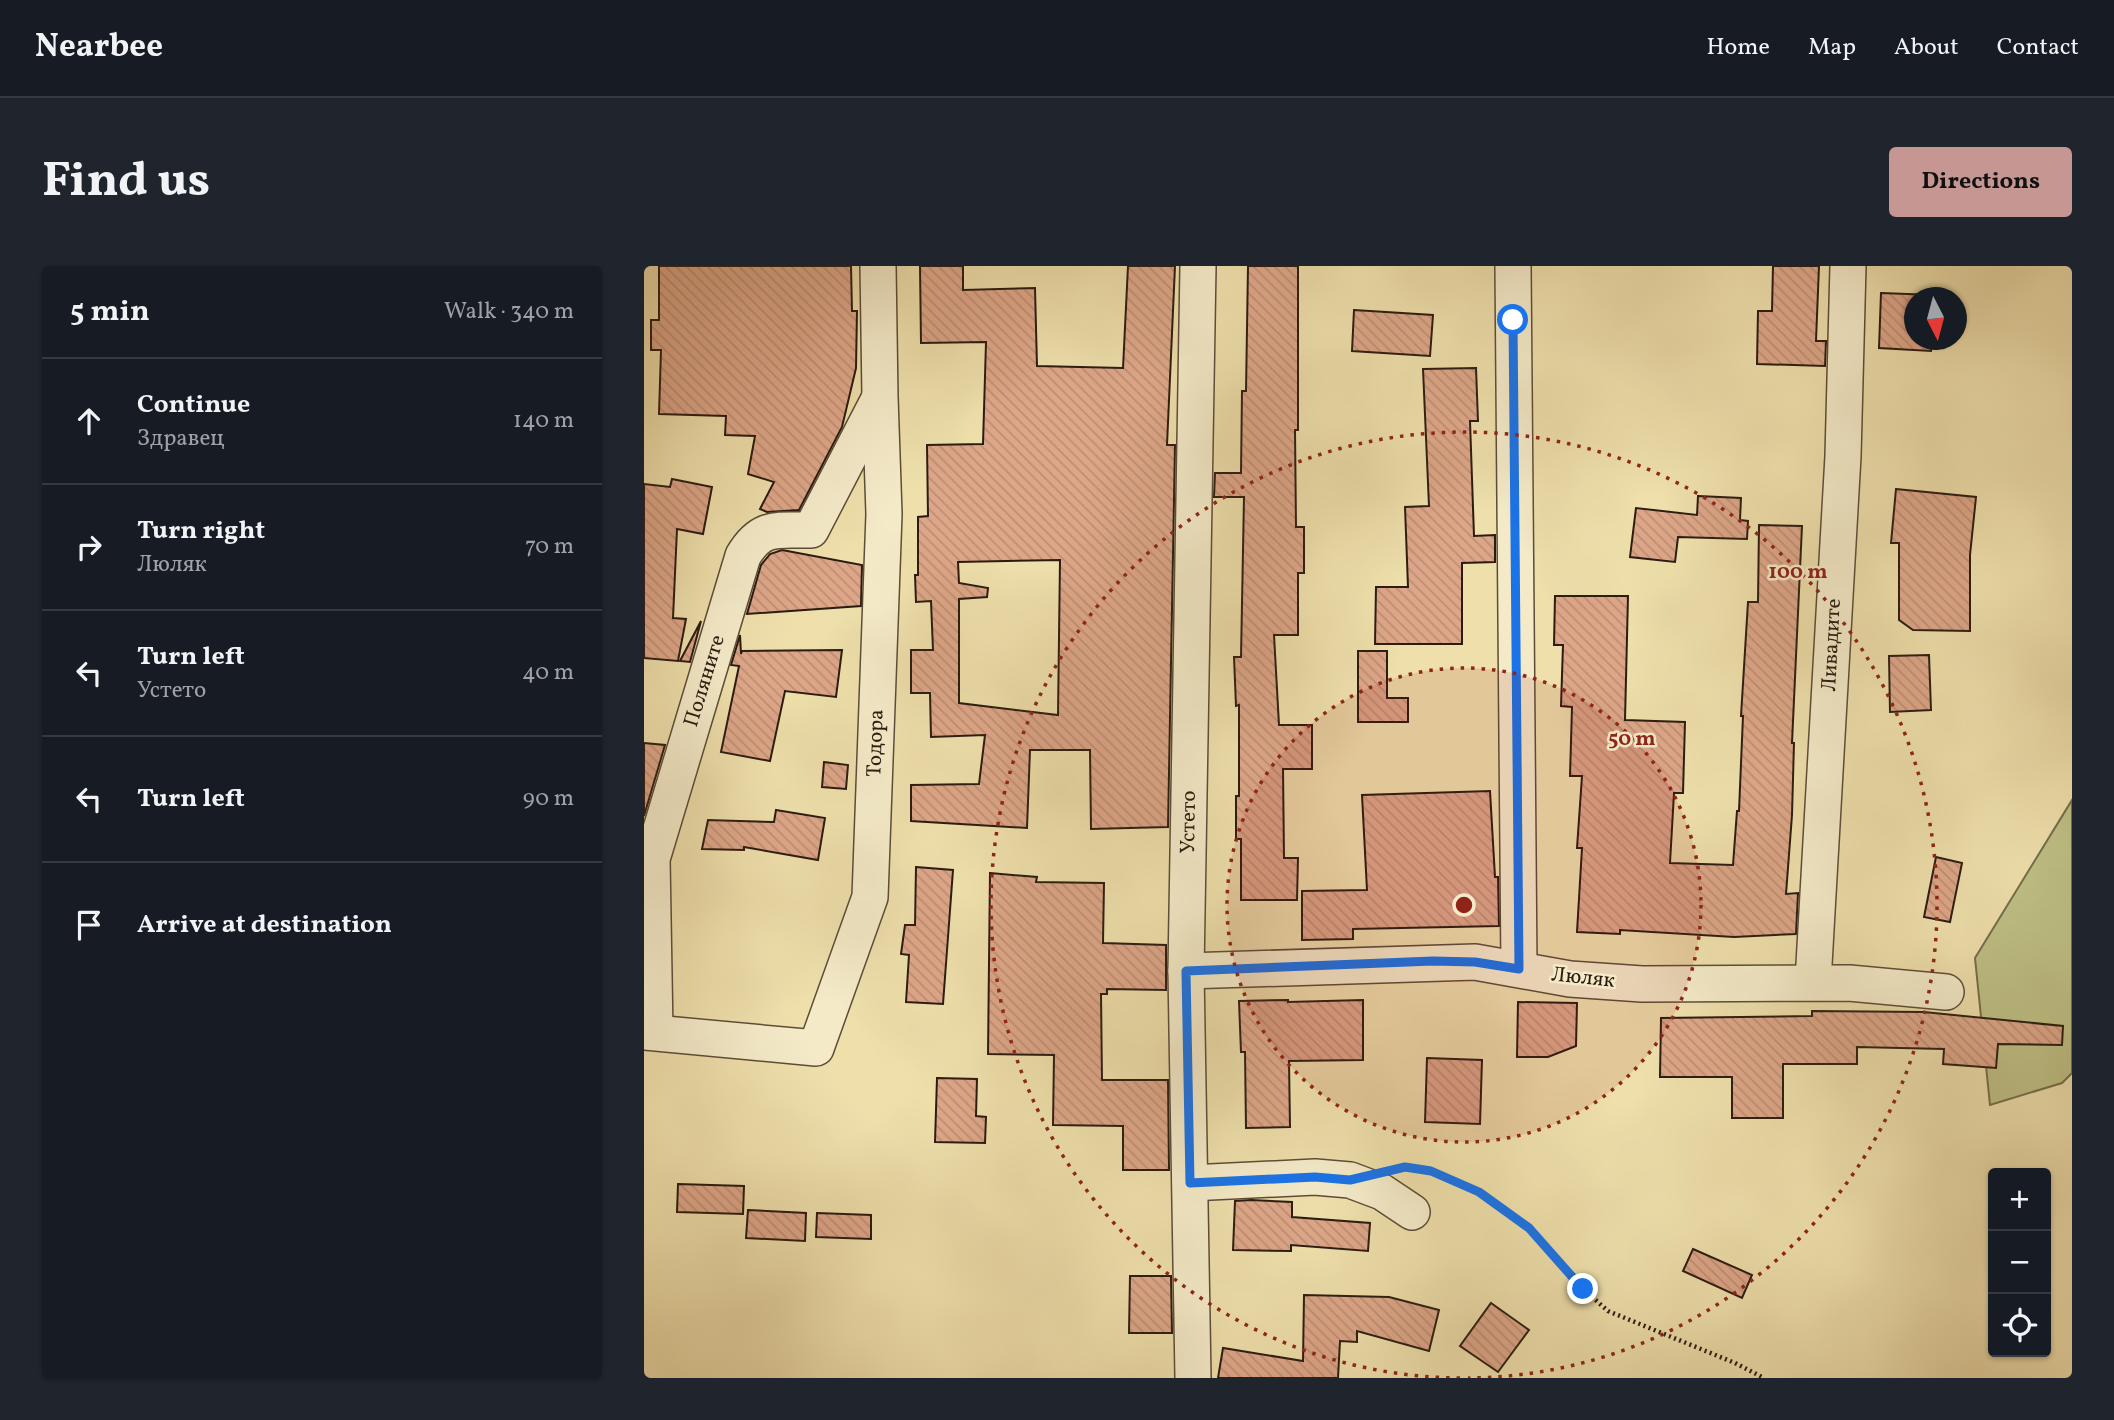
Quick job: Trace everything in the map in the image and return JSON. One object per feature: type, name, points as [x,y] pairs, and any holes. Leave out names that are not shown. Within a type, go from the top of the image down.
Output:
[{"type":"street","name":"Тодора","points":[[649,1032],[816,1048],[870,897],[884,514],[878,266]]},
{"type":"street","name":"Устето","points":[[1193,1378],[1186,971],[1198,266]]},
{"type":"street","points":[[1513,266],[1519,969]]},
{"type":"street","name":"Ливадите","points":[[1813,982],[1843,456],[1848,266]]},
{"type":"street","name":"Поляните","points":[[649,1032],[652,859],[743,556],[753,539],[769,532],[811,530],[880,397]]},
{"type":"street","name":"Люляк","points":[[1186,971],[1433,961],[1475,962],[1570,979],[1642,984],[1813,982],[1946,992]]},
{"type":"street","points":[[1190,1183],[1315,1177],[1350,1180],[1382,1192],[1412,1212]]},
{"type":"path","points":[[1405,1167],[1431,1171],[1479,1192],[1529,1228],[1583,1289],[1608,1311],[1735,1363],[1764,1378]]},
{"type":"green space","points":[[2072,800],[2072,1073],[2062,1083],[1990,1105],[1975,958]]},
{"type":"building","points":[[659,266],[851,266],[852,311],[857,311],[856,368],[842,427],[799,510],[767,512],[760,509],[774,482],[748,474],[755,436],[725,435],[726,416],[659,414],[661,350],[651,350],[651,320],[659,320]]},
{"type":"building","points":[[920,266],[963,266],[963,290],[1035,288],[1037,366],[1123,368],[1128,266],[1175,266],[1167,445],[1175,445],[1168,827],[1091,829],[1090,750],[1030,750],[1027,828],[911,821],[911,785],[979,784],[985,735],[931,737],[930,693],[911,693],[911,650],[933,650],[931,601],[916,602],[915,575],[918,575],[918,517],[928,516],[927,445],[983,444],[986,342],[921,343]],"holes":[[[1060,560],[1058,715],[959,703],[959,599],[987,597],[988,588],[959,583],[958,562]]]},
{"type":"building","points":[[1248,266],[1298,266],[1296,527],[1304,527],[1304,573],[1298,573],[1298,635],[1274,635],[1279,725],[1312,725],[1312,769],[1283,769],[1284,858],[1298,858],[1297,900],[1241,900],[1241,839],[1236,839],[1239,705],[1236,706],[1234,657],[1241,657],[1244,497],[1214,497],[1215,473],[1241,473],[1242,391],[1246,391]]},
{"type":"building","points":[[1773,266],[1819,266],[1816,341],[1826,341],[1825,366],[1757,364],[1758,311],[1772,311]]},
{"type":"building","points":[[1881,293],[1904,294],[1904,349],[1879,348]]},
{"type":"building","points":[[1354,310],[1433,315],[1430,356],[1352,351]]},
{"type":"building","points":[[1476,368],[1478,421],[1470,421],[1474,536],[1495,535],[1495,562],[1462,563],[1462,644],[1375,644],[1376,587],[1408,587],[1405,507],[1429,506],[1423,369]]},
{"type":"building","points":[[672,479],[712,487],[703,534],[677,529],[673,618],[686,619],[678,661],[644,658],[644,484],[670,487]]},
{"type":"building","points":[[1896,489],[1976,497],[1970,555],[1970,631],[1913,630],[1899,620],[1899,543],[1891,543]]},
{"type":"building","points":[[1698,496],[1741,498],[1740,520],[1748,521],[1747,539],[1678,537],[1675,562],[1630,557],[1636,508],[1697,515]]},
{"type":"building","points":[[1759,525],[1802,526],[1792,743],[1792,815],[1786,894],[1798,893],[1796,934],[1734,937],[1620,930],[1620,934],[1577,932],[1582,848],[1577,848],[1582,776],[1570,776],[1572,707],[1561,706],[1563,645],[1554,645],[1555,596],[1628,596],[1625,720],[1685,722],[1683,793],[1674,793],[1670,863],[1733,865],[1739,811],[1748,602],[1758,602]]},
{"type":"building","points":[[782,550],[862,565],[861,606],[747,614],[761,565],[770,554]]},
{"type":"building","points":[[701,621],[690,662],[680,661]]},
{"type":"building","points":[[740,635],[741,654],[742,651],[842,650],[836,697],[785,691],[770,761],[721,752],[739,666],[731,665]]},
{"type":"building","points":[[1358,651],[1387,651],[1387,698],[1408,698],[1408,722],[1358,722]]},
{"type":"building","points":[[1929,655],[1931,710],[1890,712],[1889,656]]},
{"type":"building","points":[[644,743],[665,745],[644,816]]},
{"type":"building","points":[[824,762],[848,765],[846,789],[822,787]]},
{"type":"building","points":[[1490,791],[1495,877],[1498,877],[1499,926],[1353,929],[1353,939],[1302,940],[1302,891],[1367,890],[1362,795]]},
{"type":"building","points":[[776,810],[825,818],[818,860],[744,847],[744,850],[702,849],[708,820],[774,822]]},
{"type":"building","points":[[1936,857],[1962,863],[1950,922],[1924,917]]},
{"type":"building","points":[[916,867],[953,870],[943,1004],[906,1002],[909,955],[901,954],[905,925],[915,925]]},
{"type":"building","points":[[990,873],[1037,877],[1036,882],[1104,883],[1103,943],[1166,945],[1166,990],[1107,989],[1107,994],[1101,994],[1102,1080],[1168,1080],[1169,1170],[1123,1170],[1123,1126],[1053,1125],[1054,1055],[988,1054]]},
{"type":"building","points":[[1363,1000],[1363,1060],[1289,1061],[1290,1127],[1246,1128],[1245,1052],[1241,1052],[1239,1001]]},
{"type":"building","points":[[1518,1002],[1577,1003],[1576,1046],[1548,1057],[1517,1057]]},
{"type":"building","points":[[1812,1011],[1924,1012],[2063,1026],[2062,1045],[1998,1044],[1996,1068],[1943,1064],[1944,1049],[1857,1047],[1857,1064],[1783,1064],[1783,1118],[1732,1118],[1732,1077],[1660,1077],[1661,1018],[1812,1016]]},
{"type":"building","points":[[1427,1058],[1482,1060],[1480,1124],[1425,1122]]},
{"type":"building","points":[[937,1078],[977,1079],[976,1116],[986,1117],[985,1143],[935,1142]]},
{"type":"building","points":[[678,1184],[744,1186],[743,1214],[677,1212]]},
{"type":"building","points":[[1235,1201],[1292,1202],[1292,1217],[1370,1223],[1368,1251],[1291,1245],[1291,1251],[1233,1250]]},
{"type":"building","points":[[748,1210],[806,1213],[805,1241],[746,1238]]},
{"type":"building","points":[[817,1213],[871,1215],[871,1239],[816,1237]]},
{"type":"building","points":[[1693,1249],[1752,1275],[1742,1298],[1683,1271]]},
{"type":"building","points":[[1130,1276],[1171,1276],[1172,1333],[1129,1333]]},
{"type":"building","points":[[1304,1295],[1389,1297],[1439,1310],[1429,1351],[1357,1331],[1357,1342],[1340,1341],[1338,1378],[1218,1378],[1223,1348],[1303,1361]]},
{"type":"building","points":[[1491,1303],[1529,1330],[1498,1372],[1460,1346]]},
{"type":"route","points":[[1513,320],[1519,969],[1475,962],[1433,961],[1186,971],[1190,1183],[1315,1177],[1350,1180],[1405,1167],[1431,1171],[1479,1192],[1529,1228],[1583,1289]]}]
